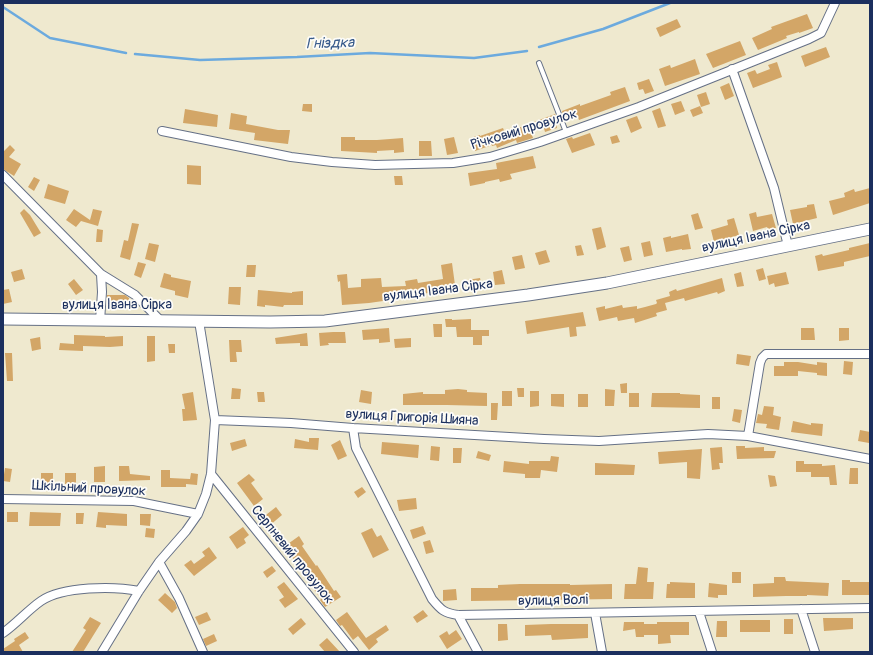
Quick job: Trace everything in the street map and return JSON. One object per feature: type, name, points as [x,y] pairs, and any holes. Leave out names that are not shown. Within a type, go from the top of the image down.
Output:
[{"type":"street","name":"Річковий провулок","points":[[162,131],[291,157],[332,162],[375,165],[453,163],[490,157],[540,142],[639,107],[732,69],[794,46],[821,33],[835,3]]},
{"type":"street","points":[[732,69],[774,188],[788,246]]},
{"type":"street","points":[[3,175],[101,274],[135,295],[161,321]]},
{"type":"street","name":"вулиця Івана Сірка","points":[[3,319],[100,321],[325,321],[459,304],[607,282],[870,230]]},
{"type":"street","points":[[100,321],[102,292],[101,274]]},
{"type":"street","points":[[102,652],[139,591],[159,562],[186,531],[198,514],[206,494],[211,474],[215,420],[199,321]]},
{"type":"street","points":[[748,436],[760,363],[766,354],[870,354]]},
{"type":"street","name":"вулиця Григорія Шияна","points":[[215,420],[291,423],[536,439],[599,441],[708,434],[748,436],[870,459]]},
{"type":"street","name":"вулиця Волі","points":[[353,428],[356,448],[432,599],[441,610],[448,614],[699,612],[870,608]]},
{"type":"street","name":"Серпневий провулок","points":[[211,474],[354,652]]},
{"type":"street","name":"Шкільний провулок","points":[[3,499],[134,501],[198,514]]},
{"type":"street","points":[[159,562],[179,598],[203,652]]},
{"type":"street","points":[[3,632],[42,601],[55,594],[70,590],[122,588],[139,591]]},
{"type":"street","points":[[801,609],[815,652]]},
{"type":"street","points":[[699,612],[712,652]]},
{"type":"street","points":[[596,613],[602,652]]},
{"type":"street","points":[[458,615],[478,652]]},
{"type":"lane","points":[[539,63],[566,133]]},
{"type":"building","points":[[807,14],[813,28],[786,36],[787,38],[758,50],[752,38],[772,29],[771,27]]},
{"type":"building","points":[[677,19],[681,27],[660,37],[656,28]]},
{"type":"building","points":[[740,41],[746,55],[713,68],[706,54]]},
{"type":"building","points":[[826,47],[830,57],[805,67],[801,56]]},
{"type":"building","points":[[695,59],[700,74],[665,86],[659,69],[670,65],[671,68]]},
{"type":"building","points":[[777,62],[782,77],[753,88],[747,73],[755,70],[757,74],[770,69],[768,65]]},
{"type":"building","points":[[649,79],[654,91],[645,94],[643,89],[639,90],[637,83]]},
{"type":"building","points":[[729,83],[734,96],[725,100],[720,87]]},
{"type":"building","points":[[625,87],[630,101],[579,120],[578,117],[565,121],[562,111],[611,95],[610,92]]},
{"type":"building","points":[[706,92],[710,104],[701,107],[697,95]]},
{"type":"building","points":[[681,101],[685,111],[675,115],[671,104]]},
{"type":"building","points":[[303,104],[312,104],[312,112],[302,111]]},
{"type":"building","points":[[700,106],[703,113],[693,117],[690,110]]},
{"type":"building","points":[[660,108],[666,126],[658,128],[652,111]]},
{"type":"building","points":[[185,109],[218,115],[217,127],[183,123]]},
{"type":"building","points":[[231,113],[247,116],[246,124],[278,130],[290,130],[288,144],[254,140],[255,133],[229,129]]},
{"type":"building","points":[[555,114],[559,123],[556,124],[557,128],[545,132],[543,125],[530,130],[533,138],[517,143],[516,140],[497,148],[496,145],[492,145],[475,151],[470,138],[503,128],[505,133]]},
{"type":"building","points":[[637,116],[642,128],[631,133],[626,120]]},
{"type":"building","points":[[590,133],[595,145],[572,153],[566,139],[572,137],[573,139]]},
{"type":"building","points":[[617,135],[620,142],[612,144],[610,137]]},
{"type":"building","points":[[341,137],[355,137],[355,140],[403,138],[404,152],[394,153],[394,150],[377,151],[377,153],[341,151]]},
{"type":"building","points":[[454,137],[458,153],[447,155],[444,139]]},
{"type":"building","points":[[419,141],[431,141],[432,156],[419,156]]},
{"type":"building","points":[[10,145],[15,150],[9,157],[21,164],[14,176],[3,169],[3,152]]},
{"type":"building","points":[[533,156],[536,168],[510,174],[512,179],[500,182],[499,179],[470,186],[468,173],[497,169],[496,163]]},
{"type":"building","points":[[187,165],[201,166],[201,185],[187,184]]},
{"type":"building","points":[[394,176],[402,176],[403,185],[395,185]]},
{"type":"building","points":[[34,177],[40,180],[34,191],[28,187]]},
{"type":"building","points":[[48,184],[69,191],[65,204],[44,198]]},
{"type":"building","points":[[870,188],[870,203],[833,215],[829,201],[845,197],[844,193],[854,189],[855,192]]},
{"type":"building","points":[[814,204],[817,218],[793,224],[790,210],[807,207],[807,205]]},
{"type":"building","points":[[24,209],[30,215],[41,233],[34,237],[20,213]]},
{"type":"building","points":[[74,209],[90,220],[93,209],[102,211],[98,226],[81,221],[76,227],[66,220]]},
{"type":"building","points":[[756,212],[757,217],[772,214],[776,228],[768,229],[767,227],[753,231],[749,214]]},
{"type":"building","points":[[698,213],[703,228],[695,230],[691,215]]},
{"type":"building","points":[[734,218],[739,235],[714,242],[711,230],[728,225],[727,220]]},
{"type":"building","points":[[132,223],[139,224],[130,260],[120,257],[124,240],[128,241]]},
{"type":"building","points":[[601,227],[606,247],[597,250],[592,229]]},
{"type":"building","points":[[97,229],[103,230],[102,242],[96,242]]},
{"type":"building","points":[[688,234],[691,249],[666,252],[663,238],[671,236],[671,238]]},
{"type":"building","points":[[650,241],[653,255],[644,257],[641,243]]},
{"type":"building","points":[[149,243],[159,245],[155,262],[145,259]]},
{"type":"building","points":[[870,243],[870,256],[844,262],[844,266],[818,271],[815,256],[822,254],[823,256],[849,250],[849,248]]},
{"type":"building","points":[[581,245],[584,255],[577,256],[575,246]]},
{"type":"building","points":[[629,246],[632,260],[624,262],[620,248]]},
{"type":"building","points":[[546,250],[550,262],[539,265],[535,253]]},
{"type":"building","points":[[522,255],[525,268],[515,270],[512,257]]},
{"type":"building","points":[[138,262],[146,264],[141,278],[134,275]]},
{"type":"building","points":[[452,263],[455,285],[437,288],[438,293],[430,295],[429,293],[400,296],[400,299],[342,305],[340,281],[338,282],[337,275],[347,274],[348,288],[361,287],[361,279],[381,278],[382,287],[406,286],[405,281],[417,279],[418,283],[443,279],[441,265]]},
{"type":"building","points":[[247,265],[256,265],[255,277],[246,277]]},
{"type":"building","points":[[763,268],[766,279],[759,281],[756,270]]},
{"type":"building","points":[[22,269],[25,279],[14,282],[11,272]]},
{"type":"building","points":[[502,270],[505,284],[495,285],[493,272]]},
{"type":"building","points":[[741,272],[744,286],[737,287],[734,274]]},
{"type":"building","points":[[786,272],[789,284],[775,287],[774,283],[769,285],[767,276]]},
{"type":"building","points":[[164,273],[171,275],[171,277],[191,281],[188,298],[175,295],[175,291],[160,287]]},
{"type":"building","points":[[480,278],[482,287],[469,289],[467,280]]},
{"type":"building","points":[[722,278],[725,291],[718,294],[717,292],[685,301],[684,298],[665,303],[667,310],[656,313],[657,316],[635,323],[634,318],[618,321],[617,317],[599,321],[596,308],[605,306],[605,309],[622,305],[623,308],[637,306],[637,309],[656,304],[656,300],[670,296],[669,292],[676,289],[677,291]]},
{"type":"building","points":[[74,279],[83,290],[76,295],[68,284]]},
{"type":"building","points":[[229,287],[241,287],[240,305],[228,304]]},
{"type":"building","points":[[9,289],[12,302],[3,304],[3,290]]},
{"type":"building","points":[[258,290],[292,293],[303,291],[303,305],[284,305],[283,307],[265,305],[265,307],[257,306]]},
{"type":"building","points":[[107,295],[125,295],[129,298],[129,306],[107,305]]},
{"type":"building","points":[[583,312],[586,326],[576,327],[577,336],[570,337],[569,327],[527,334],[525,321]]},
{"type":"building","points":[[445,319],[471,319],[471,330],[489,330],[489,336],[482,336],[482,345],[473,345],[473,337],[457,337],[456,327],[446,327]]},
{"type":"building","points":[[433,324],[442,324],[442,337],[434,337]]},
{"type":"building","points":[[389,328],[390,342],[379,343],[379,339],[363,340],[362,330]]},
{"type":"building","points":[[801,328],[814,328],[815,340],[801,340]]},
{"type":"building","points":[[839,328],[849,328],[849,340],[839,341]]},
{"type":"building","points":[[345,332],[346,343],[328,343],[329,345],[320,346],[319,333]]},
{"type":"building","points":[[307,333],[308,346],[300,346],[300,343],[276,344],[275,338]]},
{"type":"building","points":[[74,335],[105,337],[123,336],[123,346],[83,346],[83,351],[59,350],[60,343],[74,344]]},
{"type":"building","points":[[147,336],[155,336],[155,361],[147,362]]},
{"type":"building","points":[[40,337],[41,349],[32,351],[30,339]]},
{"type":"building","points":[[411,338],[411,347],[395,348],[394,339]]},
{"type":"building","points":[[229,340],[241,340],[242,352],[236,352],[237,362],[230,362]]},
{"type":"building","points":[[168,344],[175,344],[175,353],[169,353]]},
{"type":"building","points":[[5,353],[12,353],[13,381],[7,381]]},
{"type":"building","points":[[737,354],[751,356],[749,366],[736,364]]},
{"type":"building","points":[[844,361],[853,362],[852,375],[843,374]]},
{"type":"building","points":[[784,362],[798,362],[817,365],[817,362],[827,363],[827,376],[817,375],[817,373],[798,371],[798,376],[774,376],[774,366],[784,366]]},
{"type":"building","points":[[627,383],[627,393],[621,393],[620,384]]},
{"type":"building","points":[[232,388],[241,389],[240,399],[231,399]]},
{"type":"building","points":[[517,388],[524,388],[524,397],[518,397]]},
{"type":"building","points":[[605,389],[615,390],[614,406],[605,406]]},
{"type":"building","points":[[361,390],[372,392],[371,404],[359,402]]},
{"type":"building","points":[[445,390],[467,390],[467,392],[487,393],[487,406],[403,405],[403,394],[423,392],[423,394],[445,394]]},
{"type":"building","points":[[502,391],[512,391],[512,406],[502,406]]},
{"type":"building","points":[[530,391],[539,391],[539,406],[530,407]]},
{"type":"building","points":[[193,392],[197,420],[183,421],[182,409],[185,409],[182,394]]},
{"type":"building","points":[[257,392],[264,392],[265,402],[258,402]]},
{"type":"building","points":[[629,393],[639,393],[639,407],[629,407]]},
{"type":"building","points":[[652,393],[700,395],[700,408],[651,407]]},
{"type":"building","points":[[551,394],[564,394],[564,407],[551,406]]},
{"type":"building","points":[[578,394],[588,394],[588,407],[578,407]]},
{"type":"building","points":[[712,397],[720,397],[720,409],[712,409]]},
{"type":"building","points":[[491,403],[498,403],[497,420],[491,420]]},
{"type":"building","points":[[764,406],[774,407],[773,415],[781,417],[779,430],[766,428],[767,424],[756,423],[758,414],[762,415]]},
{"type":"building","points":[[734,409],[742,410],[740,423],[732,421]]},
{"type":"building","points":[[793,421],[811,425],[811,423],[823,424],[822,436],[791,432]]},
{"type":"building","points":[[860,430],[870,432],[869,443],[858,441]]},
{"type":"building","points":[[309,438],[319,438],[318,450],[294,448],[295,439],[309,442]]},
{"type":"building","points":[[245,439],[247,446],[232,451],[230,443]]},
{"type":"building","points":[[340,440],[347,456],[338,460],[331,445]]},
{"type":"building","points":[[382,442],[419,445],[418,458],[381,454]]},
{"type":"building","points":[[431,446],[440,447],[439,461],[430,460]]},
{"type":"building","points":[[736,446],[745,446],[745,448],[764,447],[764,451],[776,451],[774,458],[737,459]]},
{"type":"building","points":[[722,447],[723,463],[719,463],[720,469],[712,470],[710,448]]},
{"type":"building","points":[[453,448],[462,448],[461,463],[453,463]]},
{"type":"building","points":[[702,449],[700,479],[687,478],[687,462],[659,464],[658,452]]},
{"type":"building","points":[[478,451],[491,455],[489,461],[476,458]]},
{"type":"building","points":[[551,456],[559,457],[557,472],[541,470],[540,478],[525,478],[525,474],[503,472],[504,461],[529,464],[529,461],[550,461]]},
{"type":"building","points":[[796,461],[804,461],[804,464],[822,464],[822,466],[835,465],[837,485],[830,485],[829,477],[811,477],[811,472],[796,472]]},
{"type":"building","points":[[595,463],[635,465],[634,475],[595,475]]},
{"type":"building","points":[[105,466],[105,482],[94,482],[94,467]]},
{"type":"building","points":[[119,466],[129,466],[130,474],[150,476],[150,480],[119,481]]},
{"type":"building","points":[[5,468],[12,469],[10,482],[3,481]]},
{"type":"building","points":[[850,468],[858,468],[858,484],[849,484]]},
{"type":"building","points":[[161,470],[170,470],[170,478],[190,479],[191,473],[198,474],[197,485],[186,484],[186,487],[161,487]]},
{"type":"building","points":[[41,473],[53,473],[53,484],[41,484]]},
{"type":"building","points":[[65,473],[76,473],[76,483],[65,484]]},
{"type":"building","points":[[249,474],[255,480],[251,483],[263,499],[254,506],[237,483]]},
{"type":"building","points":[[768,475],[775,476],[777,486],[770,487]]},
{"type":"building","points":[[362,487],[366,492],[358,498],[354,492]]},
{"type":"building","points":[[416,498],[417,509],[399,511],[397,500]]},
{"type":"building","points":[[276,507],[282,515],[269,526],[262,518]]},
{"type":"building","points":[[7,512],[18,512],[18,522],[7,522]]},
{"type":"building","points":[[30,512],[61,513],[60,526],[29,526]]},
{"type":"building","points":[[98,512],[127,514],[127,526],[106,525],[106,528],[96,527]]},
{"type":"building","points":[[76,513],[84,513],[83,524],[76,524]]},
{"type":"building","points":[[140,514],[151,514],[150,526],[140,525]]},
{"type":"building","points":[[423,526],[426,534],[413,539],[410,530]]},
{"type":"building","points":[[243,527],[249,535],[244,539],[246,543],[237,549],[229,537]]},
{"type":"building","points":[[146,528],[155,529],[154,538],[145,537]]},
{"type":"building","points":[[372,528],[377,537],[381,535],[389,550],[373,558],[361,533]]},
{"type":"building","points":[[299,536],[304,544],[302,546],[316,566],[317,565],[334,591],[336,590],[341,597],[325,607],[320,600],[321,599],[293,561],[294,560],[285,546]]},
{"type":"building","points":[[430,540],[434,552],[426,554],[423,542]]},
{"type":"building","points":[[209,547],[217,558],[194,576],[184,565],[191,560],[194,564],[205,556],[202,552]]},
{"type":"building","points":[[272,566],[276,571],[267,578],[263,572]]},
{"type":"building","points":[[638,567],[648,568],[647,582],[654,582],[653,599],[624,599],[625,584],[636,584]]},
{"type":"building","points":[[732,572],[741,572],[741,583],[732,583]]},
{"type":"building","points":[[774,577],[785,577],[786,581],[829,583],[828,596],[807,595],[753,597],[753,584],[774,583]]},
{"type":"building","points":[[842,580],[850,580],[850,582],[870,582],[870,595],[842,595]]},
{"type":"building","points":[[284,582],[298,599],[285,608],[279,600],[284,597],[277,587]]},
{"type":"building","points":[[670,582],[695,583],[695,598],[666,598],[667,584],[670,584]]},
{"type":"building","points":[[709,583],[727,585],[727,595],[718,595],[718,598],[708,597]]},
{"type":"building","points":[[612,584],[612,599],[471,601],[471,588],[498,588],[498,585]]},
{"type":"building","points":[[456,589],[457,600],[443,601],[443,590]]},
{"type":"building","points":[[165,593],[175,602],[177,608],[172,613],[158,600]]},
{"type":"building","points":[[423,610],[428,616],[417,623],[413,617]]},
{"type":"building","points":[[207,612],[211,620],[199,625],[195,617]]},
{"type":"building","points":[[347,612],[366,638],[386,625],[389,630],[376,639],[378,642],[369,650],[358,636],[353,640],[342,625],[340,626],[336,620]]},
{"type":"building","points":[[90,617],[101,623],[83,652],[72,652],[86,630],[83,628]]},
{"type":"building","points":[[301,618],[306,624],[293,635],[288,629]]},
{"type":"building","points":[[823,618],[853,618],[853,629],[824,631]]},
{"type":"building","points":[[784,619],[793,619],[793,634],[784,634]]},
{"type":"building","points":[[740,620],[770,620],[770,632],[740,632]]},
{"type":"building","points":[[717,621],[727,621],[727,637],[716,637]]},
{"type":"building","points":[[624,622],[644,622],[644,624],[657,624],[657,622],[689,622],[689,635],[670,635],[671,643],[658,644],[658,635],[644,635],[644,637],[636,637],[635,629],[623,631]]},
{"type":"building","points":[[498,624],[507,624],[508,640],[498,641]]},
{"type":"building","points":[[588,624],[588,638],[552,640],[551,635],[525,636],[525,625]]},
{"type":"building","points":[[456,630],[462,639],[447,649],[439,636],[447,631],[449,635]]},
{"type":"building","points":[[25,632],[29,638],[19,645],[23,652],[3,652],[3,649],[15,641],[14,639]]},
{"type":"building","points":[[214,634],[217,641],[206,646],[203,639]]},
{"type":"building","points":[[327,638],[340,652],[325,652],[319,645]]},
{"type":"waterway","name":"Гніздка","points":[[539,47],[603,29],[670,3]]},
{"type":"waterway","name":"Гніздка","points":[[3,7],[50,38],[126,53]]},
{"type":"waterway","name":"Гніздка","points":[[135,54],[200,60],[370,53],[474,58],[527,51]]}]
